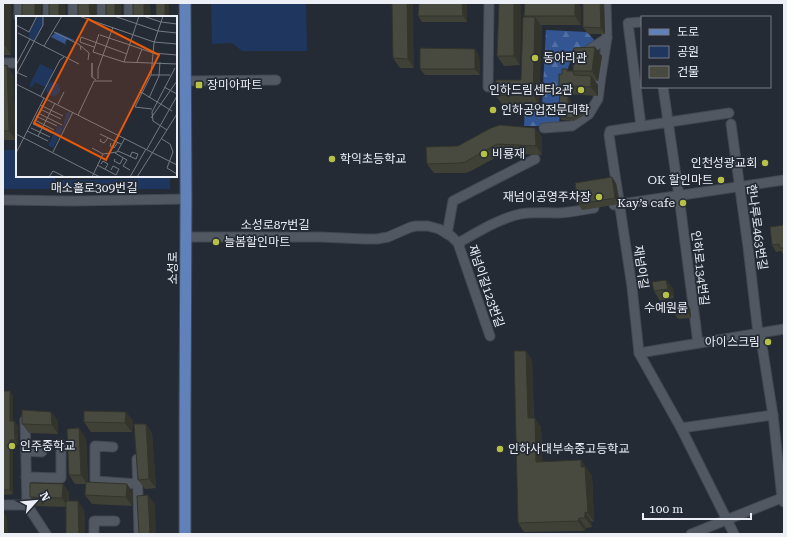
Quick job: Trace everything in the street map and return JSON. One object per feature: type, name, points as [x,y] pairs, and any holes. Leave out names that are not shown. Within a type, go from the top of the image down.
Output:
[{"type":"main road","name":"소성로","points":[[185,3],[181,61],[186,81],[185,534]]},
{"type":"street","points":[[19,3],[19,16]]},
{"type":"street","points":[[48,3],[48,16]]},
{"type":"street","points":[[73,3],[73,16]]},
{"type":"street","points":[[102,3],[102,16]]},
{"type":"street","points":[[129,3],[129,16]]},
{"type":"street","points":[[488,87],[489,3]]},
{"type":"street","points":[[544,128],[572,126],[589,114],[598,99],[607,38],[606,3]]},
{"type":"street","points":[[641,22],[628,24],[641,126]]},
{"type":"street","points":[[580,56],[607,38]]},
{"type":"street","points":[[3,63],[16,63]]},
{"type":"street","points":[[186,81],[276,80]]},
{"type":"street","points":[[663,88],[668,122]]},
{"type":"street","name":"재넘이길","points":[[729,113],[610,131],[609,135],[632,287],[639,353],[681,428],[734,534]]},
{"type":"street","name":"인하로134번길","points":[[668,122],[698,343]]},
{"type":"street","name":"한나루로463번길","points":[[731,124],[759,333],[773,415],[783,499]]},
{"type":"street","points":[[447,234],[453,201],[479,187],[535,159],[453,201]]},
{"type":"street","name":"재넘이길123번길","points":[[458,243],[495,223],[520,214],[569,212],[784,180]]},
{"type":"street","name":"매소홀로309번길","points":[[3,200],[186,199]]},
{"type":"street","name":"재넘이길123번길","points":[[365,239],[388,237],[410,227],[416,226],[428,226],[439,229],[447,234],[458,243],[490,336]]},
{"type":"street","name":"소성로87번길","points":[[186,237],[320,237],[365,239]]},
{"type":"street","points":[[639,353],[784,329]]},
{"type":"street","points":[[681,428],[773,415]]},
{"type":"street","points":[[26,420],[27,505],[46,534]]},
{"type":"street","points":[[26,477],[61,478],[61,444]]},
{"type":"street","points":[[113,447],[95,446],[95,481],[138,484]]},
{"type":"street","points":[[137,449],[139,534]]},
{"type":"street","points":[[26,451],[42,452]]},
{"type":"street","points":[[691,534],[783,499]]},
{"type":"street","points":[[3,505],[27,505]]},
{"type":"street","points":[[94,534],[94,520],[115,521]]},
{"type":"green space","points":[[211,3],[306,3],[307,51],[242,51],[232,43],[212,44]]},
{"type":"green space","points":[[546,30],[587,32],[596,42],[581,52],[573,54],[564,79],[564,93],[561,97],[559,126],[524,126],[525,108],[542,106]]},
{"type":"green space","points":[[3,150],[16,150],[16,177],[55,177],[55,180],[170,177],[170,189],[3,189]]},
{"type":"building","points":[[4,3],[5,45],[3,45]]},
{"type":"building","points":[[22,3],[35,3],[35,16],[22,16]]},
{"type":"building","points":[[49,3],[59,3],[59,16],[49,16]]},
{"type":"building","points":[[78,3],[89,3],[90,16],[78,16]]},
{"type":"building","points":[[106,3],[115,3],[115,16],[106,16]]},
{"type":"building","points":[[133,3],[144,3],[144,16],[133,16]]},
{"type":"building","points":[[156,3],[165,3],[165,16],[156,16]]},
{"type":"building","points":[[392,3],[407,3],[408,59],[393,58]]},
{"type":"building","points":[[419,3],[462,3],[463,16],[418,16]]},
{"type":"building","points":[[499,3],[514,3],[514,56],[497,56]]},
{"type":"building","points":[[525,3],[575,3],[575,16],[524,16]]},
{"type":"building","points":[[583,3],[600,3],[601,28],[583,27]]},
{"type":"building","points":[[523,17],[535,17],[533,95],[495,95],[496,80],[521,80]]},
{"type":"building","points":[[595,47],[592,71],[573,71],[574,48]]},
{"type":"building","points":[[420,48],[475,49],[475,69],[420,69]]},
{"type":"building","points":[[7,65],[9,131],[3,131],[3,66]]},
{"type":"building","points":[[562,69],[573,71],[574,75],[591,76],[591,87],[559,85],[559,74],[562,74]]},
{"type":"building","points":[[560,94],[568,95],[568,105],[559,105]]},
{"type":"building","points":[[582,103],[586,109],[572,118],[559,117],[560,109],[570,110]]},
{"type":"building","points":[[500,125],[535,128],[536,146],[497,144],[465,162],[427,164],[426,147],[458,146],[491,128]]},
{"type":"building","name":"재넘이공영주차장","points":[[612,177],[615,198],[578,204],[575,183]]},
{"type":"building","points":[[784,225],[784,248],[780,248],[779,244],[772,245],[770,227]]},
{"type":"building","points":[[666,280],[668,289],[654,291],[652,282]]},
{"type":"building","points":[[686,302],[687,311],[673,312],[673,303]]},
{"type":"building","points":[[514,351],[526,351],[528,418],[535,418],[536,462],[581,460],[581,467],[585,467],[588,513],[585,512],[585,518],[579,518],[578,521],[518,523]]},
{"type":"building","points":[[3,391],[10,391],[10,421],[14,421],[15,440],[10,440],[10,490],[3,490]]},
{"type":"building","points":[[22,410],[51,412],[52,425],[22,424]]},
{"type":"building","points":[[84,411],[126,412],[125,423],[84,422]]},
{"type":"building","points":[[134,424],[146,424],[149,479],[138,480]]},
{"type":"building","points":[[79,428],[81,475],[69,475],[67,429]]},
{"type":"building","points":[[86,482],[127,484],[126,497],[85,495]]},
{"type":"building","points":[[30,483],[63,484],[62,498],[30,497]]},
{"type":"building","points":[[148,495],[150,534],[139,534],[137,496]]},
{"type":"building","points":[[66,501],[78,501],[79,534],[66,534]]},
{"type":"place","name":"동아리관","points":[[535,58]]},
{"type":"place","name":"장미아파트","points":[[199,85]]},
{"type":"place","name":"인하드림센터2관","points":[[581,90]]},
{"type":"place","name":"인하공업전문대학","points":[[493,110]]},
{"type":"place","name":"비룡재","points":[[484,154]]},
{"type":"place","name":"학익초등학교","points":[[332,159]]},
{"type":"place","name":"인천성광교회","points":[[765,163]]},
{"type":"place","name":"OK 할인마트","points":[[721,180]]},
{"type":"place","name":"재넘이공영주차장","points":[[599,197]]},
{"type":"place","name":"Kay’s cafe","points":[[683,203]]},
{"type":"place","name":"늘봄할인마트","points":[[216,242]]},
{"type":"place","name":"수예원룸","points":[[666,295]]},
{"type":"place","name":"아이스크림","points":[[768,342]]},
{"type":"place","name":"인주중학교","points":[[12,446]]},
{"type":"place","name":"인하사대부속중고등학교","points":[[500,449]]}]
